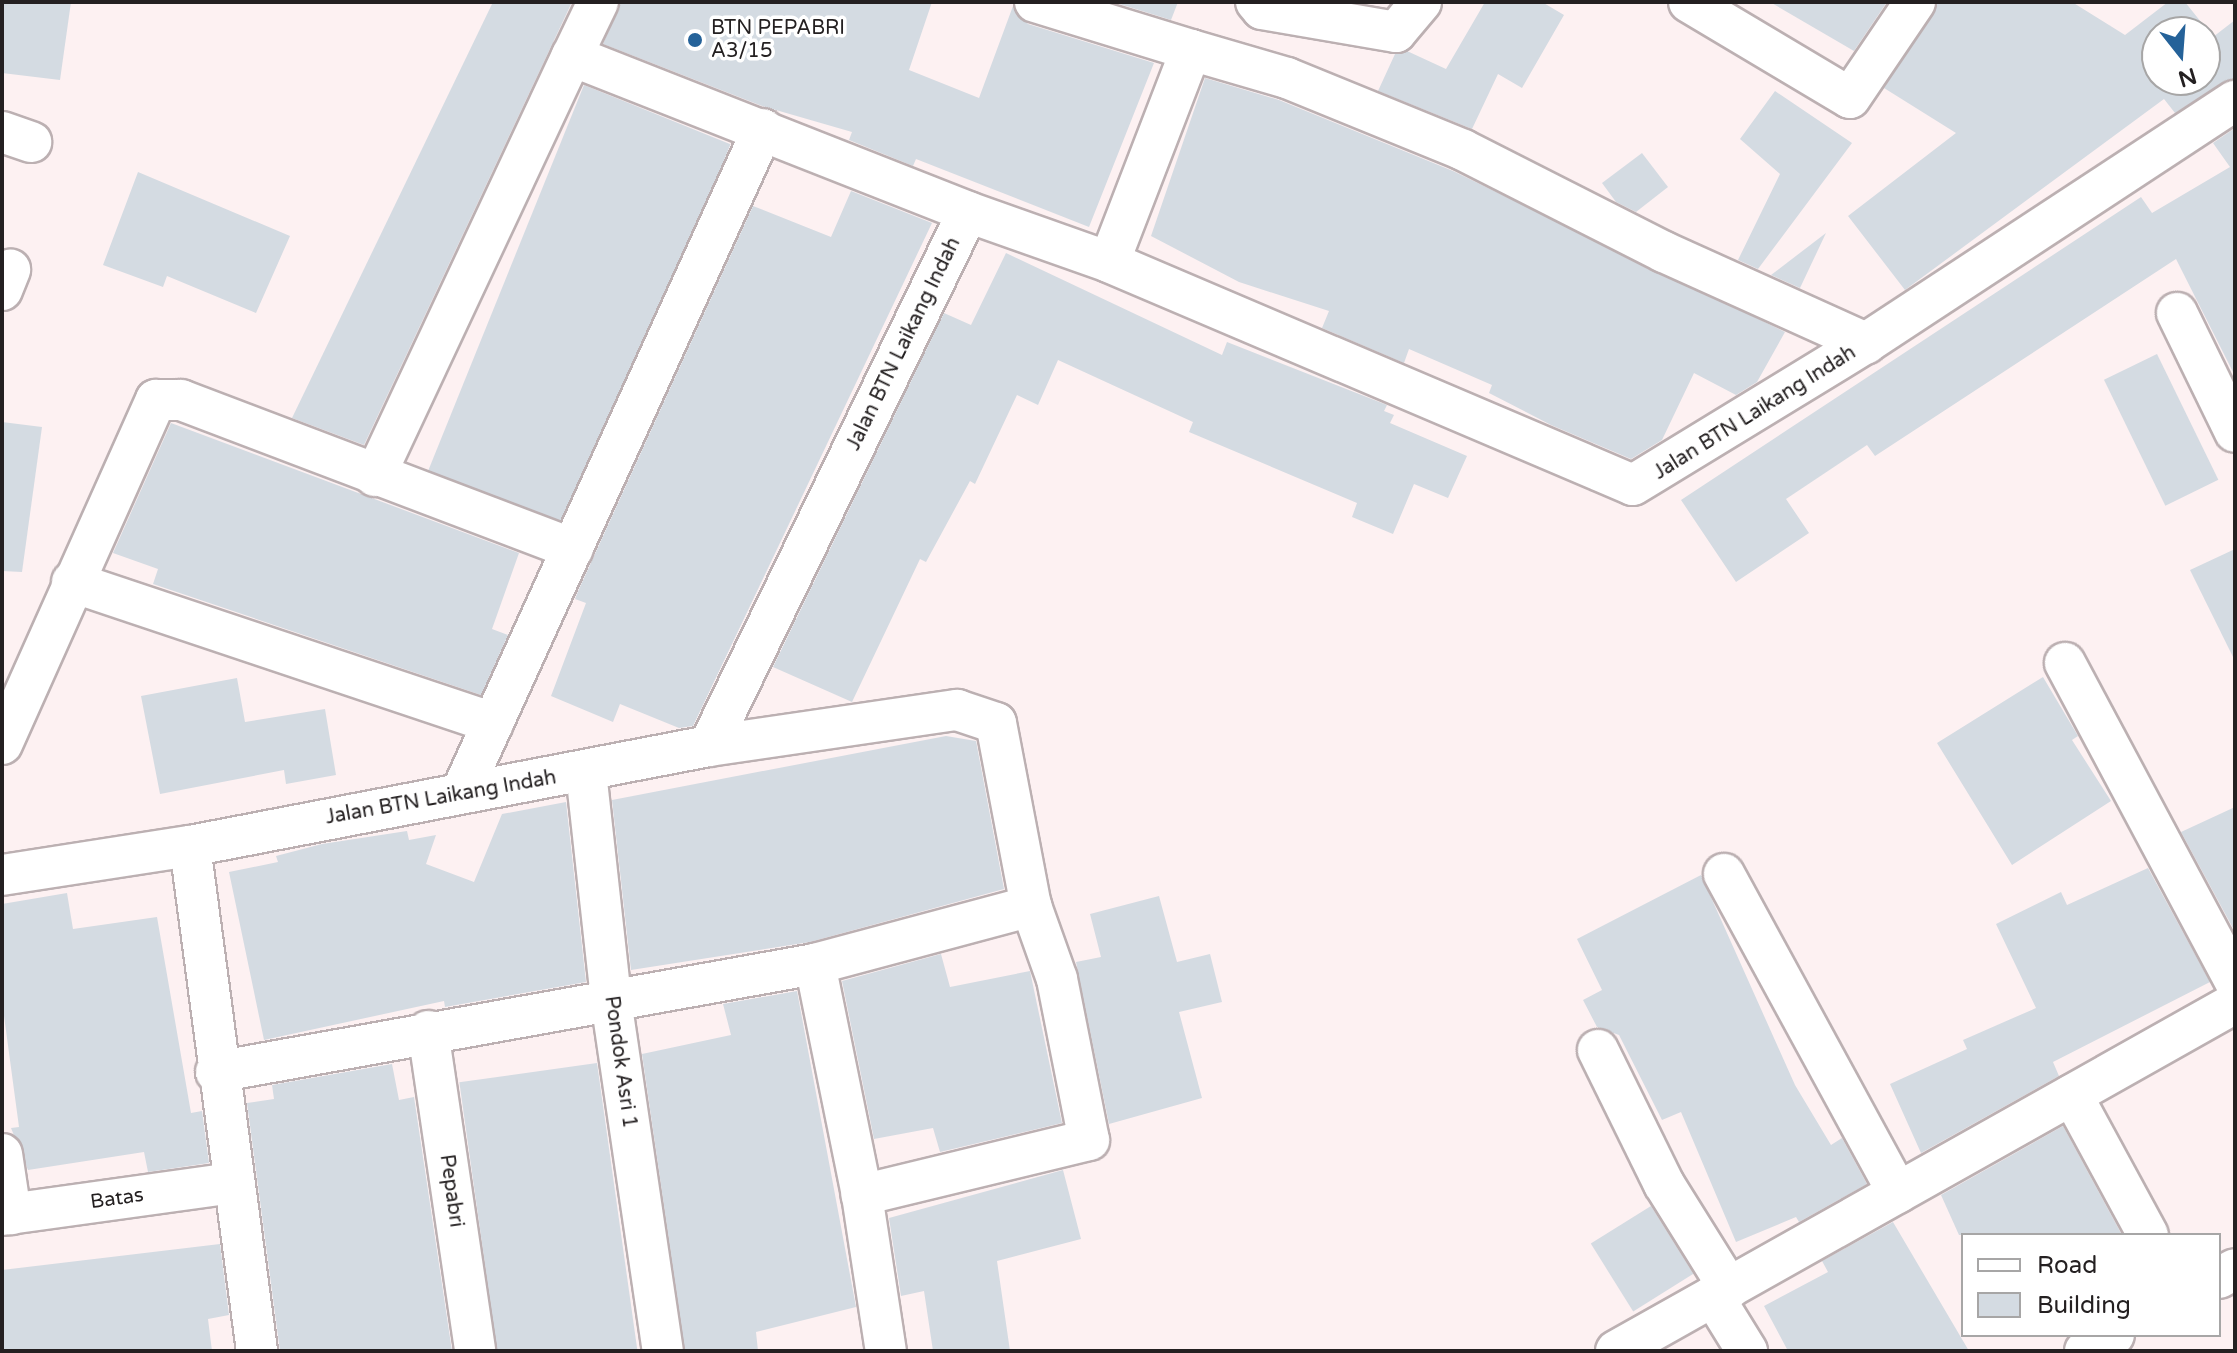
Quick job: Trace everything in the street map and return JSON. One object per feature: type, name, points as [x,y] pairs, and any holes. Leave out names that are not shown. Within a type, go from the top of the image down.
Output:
[{"type":"street","points":[[375,476],[598,2]]},
{"type":"street","points":[[1035,2],[1287,78],[1463,150],[1664,252],[1866,343]]},
{"type":"street","points":[[1256,2],[1262,9],[1409,17]]},
{"type":"street","points":[[1689,2],[1850,98],[1915,2]]},
{"type":"street","points":[[1109,262],[1191,50]]},
{"type":"street","points":[[572,56],[968,212]]},
{"type":"street","name":"Jalan BTN Laikang Indah","points":[[2,875],[190,846],[462,791],[586,772],[709,746],[968,212],[1109,262],[1633,485],[1866,343],[2235,101]]},
{"type":"street","points":[[462,791],[763,129]]},
{"type":"street","points":[[2177,313],[2235,432]]},
{"type":"street","points":[[2,744],[156,400],[181,400],[573,549]]},
{"type":"street","points":[[72,582],[493,723]]},
{"type":"street","points":[[2065,663],[2235,981]]},
{"type":"street","points":[[709,746],[957,710],[984,715],[996,723],[1031,906],[1057,979],[1089,1140],[862,1195]]},
{"type":"street","name":"Pondok Asri 1","points":[[586,772],[611,1000],[663,1351]]},
{"type":"street","points":[[190,846],[216,1072],[257,1351]]},
{"type":"street","points":[[1724,874],[1898,1193]]},
{"type":"street","points":[[216,1072],[428,1031],[815,964],[1031,906]]},
{"type":"street","points":[[815,964],[862,1195],[886,1351]]},
{"type":"street","points":[[1616,1351],[2235,1003]]},
{"type":"street","name":"Pepabri","points":[[428,1031],[475,1351]]},
{"type":"street","points":[[1598,1050],[1721,1292],[1747,1351]]},
{"type":"street","points":[[2072,1095],[2147,1233]]},
{"type":"street","points":[[2,1154],[6,1215]]},
{"type":"street","name":"Batas","points":[[6,1215],[232,1183]]},
{"type":"street","points":[[2085,1351],[2110,1337]]},
{"type":"building","points":[[2,2],[71,2],[60,80],[2,73]]},
{"type":"building","points":[[493,2],[572,2],[364,445],[292,418]]},
{"type":"building","points":[[621,2],[932,2],[909,70],[979,98],[1013,6],[1028,24],[1154,63],[1089,227],[916,159],[913,166],[849,140],[852,132],[762,106],[603,44]]},
{"type":"building","points":[[1113,2],[1178,2],[1171,20]]},
{"type":"building","points":[[1485,2],[1542,2],[1564,15],[1522,88],[1498,74],[1472,129],[1378,91],[1395,54],[1407,51],[1446,69]]},
{"type":"building","points":[[1770,2],[1887,2],[1854,51]]},
{"type":"building","points":[[1938,2],[2072,2],[2125,35],[2141,23],[2141,96],[2204,96],[2175,113],[2164,99],[1905,290],[1848,216],[1956,133],[1884,88]]},
{"type":"building","points":[[2168,2],[2185,2],[2196,16],[2150,16]]},
{"type":"building","points":[[2235,20],[2235,78],[2221,86],[2221,31]]},
{"type":"building","points":[[1205,78],[1279,100],[1453,171],[1785,332],[1757,382],[1736,395],[1694,373],[1662,440],[1631,459],[1551,425],[1489,393],[1492,385],[1409,349],[1404,363],[1322,328],[1329,311],[1239,282],[1151,236]]},
{"type":"building","points":[[584,85],[730,144],[575,530],[428,471]]},
{"type":"building","points":[[1775,91],[1852,143],[1758,269],[1738,260],[1780,174],[1740,139]]},
{"type":"building","points":[[2235,128],[2235,376],[2176,259],[1875,456],[1867,445],[1786,499],[1809,533],[1736,582],[1681,500],[2141,197],[2152,213],[2230,167],[2213,143]]},
{"type":"building","points":[[1642,153],[1668,187],[1636,212],[1616,202],[1602,183]]},
{"type":"building","points":[[138,172],[290,236],[256,313],[167,276],[163,287],[103,265]]},
{"type":"building","points":[[851,191],[932,223],[693,726],[679,728],[620,704],[613,722],[551,696],[586,603],[575,599],[579,589],[753,206],[831,237]]},
{"type":"building","points":[[1826,233],[1800,288],[1771,275]]},
{"type":"building","points":[[1006,253],[1222,355],[1227,342],[1387,405],[1384,411],[1394,415],[1390,423],[1467,456],[1448,498],[1414,484],[1393,534],[1352,517],[1357,503],[1189,432],[1193,422],[1058,360],[1038,405],[1017,395],[975,484],[970,481],[926,562],[920,559],[852,702],[773,667],[944,313],[971,325]]},
{"type":"building","points":[[2157,354],[2218,480],[2165,506],[2104,380]]},
{"type":"building","points":[[2,422],[42,427],[22,572],[2,571]]},
{"type":"building","points":[[171,423],[519,553],[492,629],[508,635],[481,695],[153,584],[158,569],[113,553]]},
{"type":"building","points":[[2235,549],[2235,661],[2190,570]]},
{"type":"building","points":[[2043,677],[2078,736],[2072,740],[2111,801],[2012,865],[1937,743]]},
{"type":"building","points":[[237,678],[245,722],[325,709],[336,775],[286,784],[284,770],[160,794],[141,696]]},
{"type":"building","points":[[946,736],[976,741],[1004,889],[810,942],[631,970],[612,800]]},
{"type":"building","points":[[566,802],[586,982],[445,1007],[444,1001],[264,1040],[229,872],[278,862],[276,856],[322,844],[407,831],[409,840],[436,835],[426,864],[474,882],[502,814]]},
{"type":"building","points":[[2235,807],[2235,932],[2181,832]]},
{"type":"building","points":[[2148,868],[2210,982],[2053,1062],[2059,1076],[1921,1153],[1890,1084],[1967,1049],[1963,1040],[2036,1008],[1996,924],[2061,892],[2067,905]]},
{"type":"building","points":[[1701,875],[1795,1085],[1831,1145],[1842,1138],[1867,1184],[1799,1222],[1796,1217],[1736,1242],[1681,1112],[1662,1120],[1619,1035],[1597,1027],[1583,1000],[1602,990],[1577,939]]},
{"type":"building","points":[[67,893],[73,929],[157,917],[191,1113],[202,1111],[209,1163],[148,1172],[144,1152],[28,1170],[11,1128],[19,1127],[2,1001],[2,904]]},
{"type":"building","points":[[1159,896],[1177,962],[1210,954],[1222,1002],[1179,1012],[1202,1098],[1109,1124],[1076,962],[1101,957],[1090,914]]},
{"type":"building","points":[[941,954],[950,987],[1030,971],[1062,1123],[940,1152],[933,1128],[874,1139],[842,981]]},
{"type":"building","points":[[797,991],[856,1307],[756,1332],[758,1351],[685,1351],[642,1054],[731,1035],[723,1004]]},
{"type":"building","points":[[597,1063],[637,1351],[497,1351],[459,1082]]},
{"type":"building","points":[[392,1064],[399,1100],[414,1097],[452,1351],[280,1351],[247,1103],[274,1099],[272,1085]]},
{"type":"building","points":[[2063,1126],[2121,1233],[1959,1235],[1941,1195]]},
{"type":"building","points":[[1063,1170],[1081,1239],[997,1261],[1010,1351],[933,1351],[924,1291],[901,1296],[889,1218]]},
{"type":"building","points":[[1651,1206],[1693,1274],[1633,1311],[1591,1244]]},
{"type":"building","points":[[1893,1222],[1969,1351],[1788,1351],[1764,1306],[1828,1272],[1822,1261]]},
{"type":"building","points":[[220,1244],[229,1315],[208,1319],[212,1351],[2,1351],[2,1270]]},
{"type":"place","name":"BTN PEPABRI A3/15","points":[[695,40]]}]
